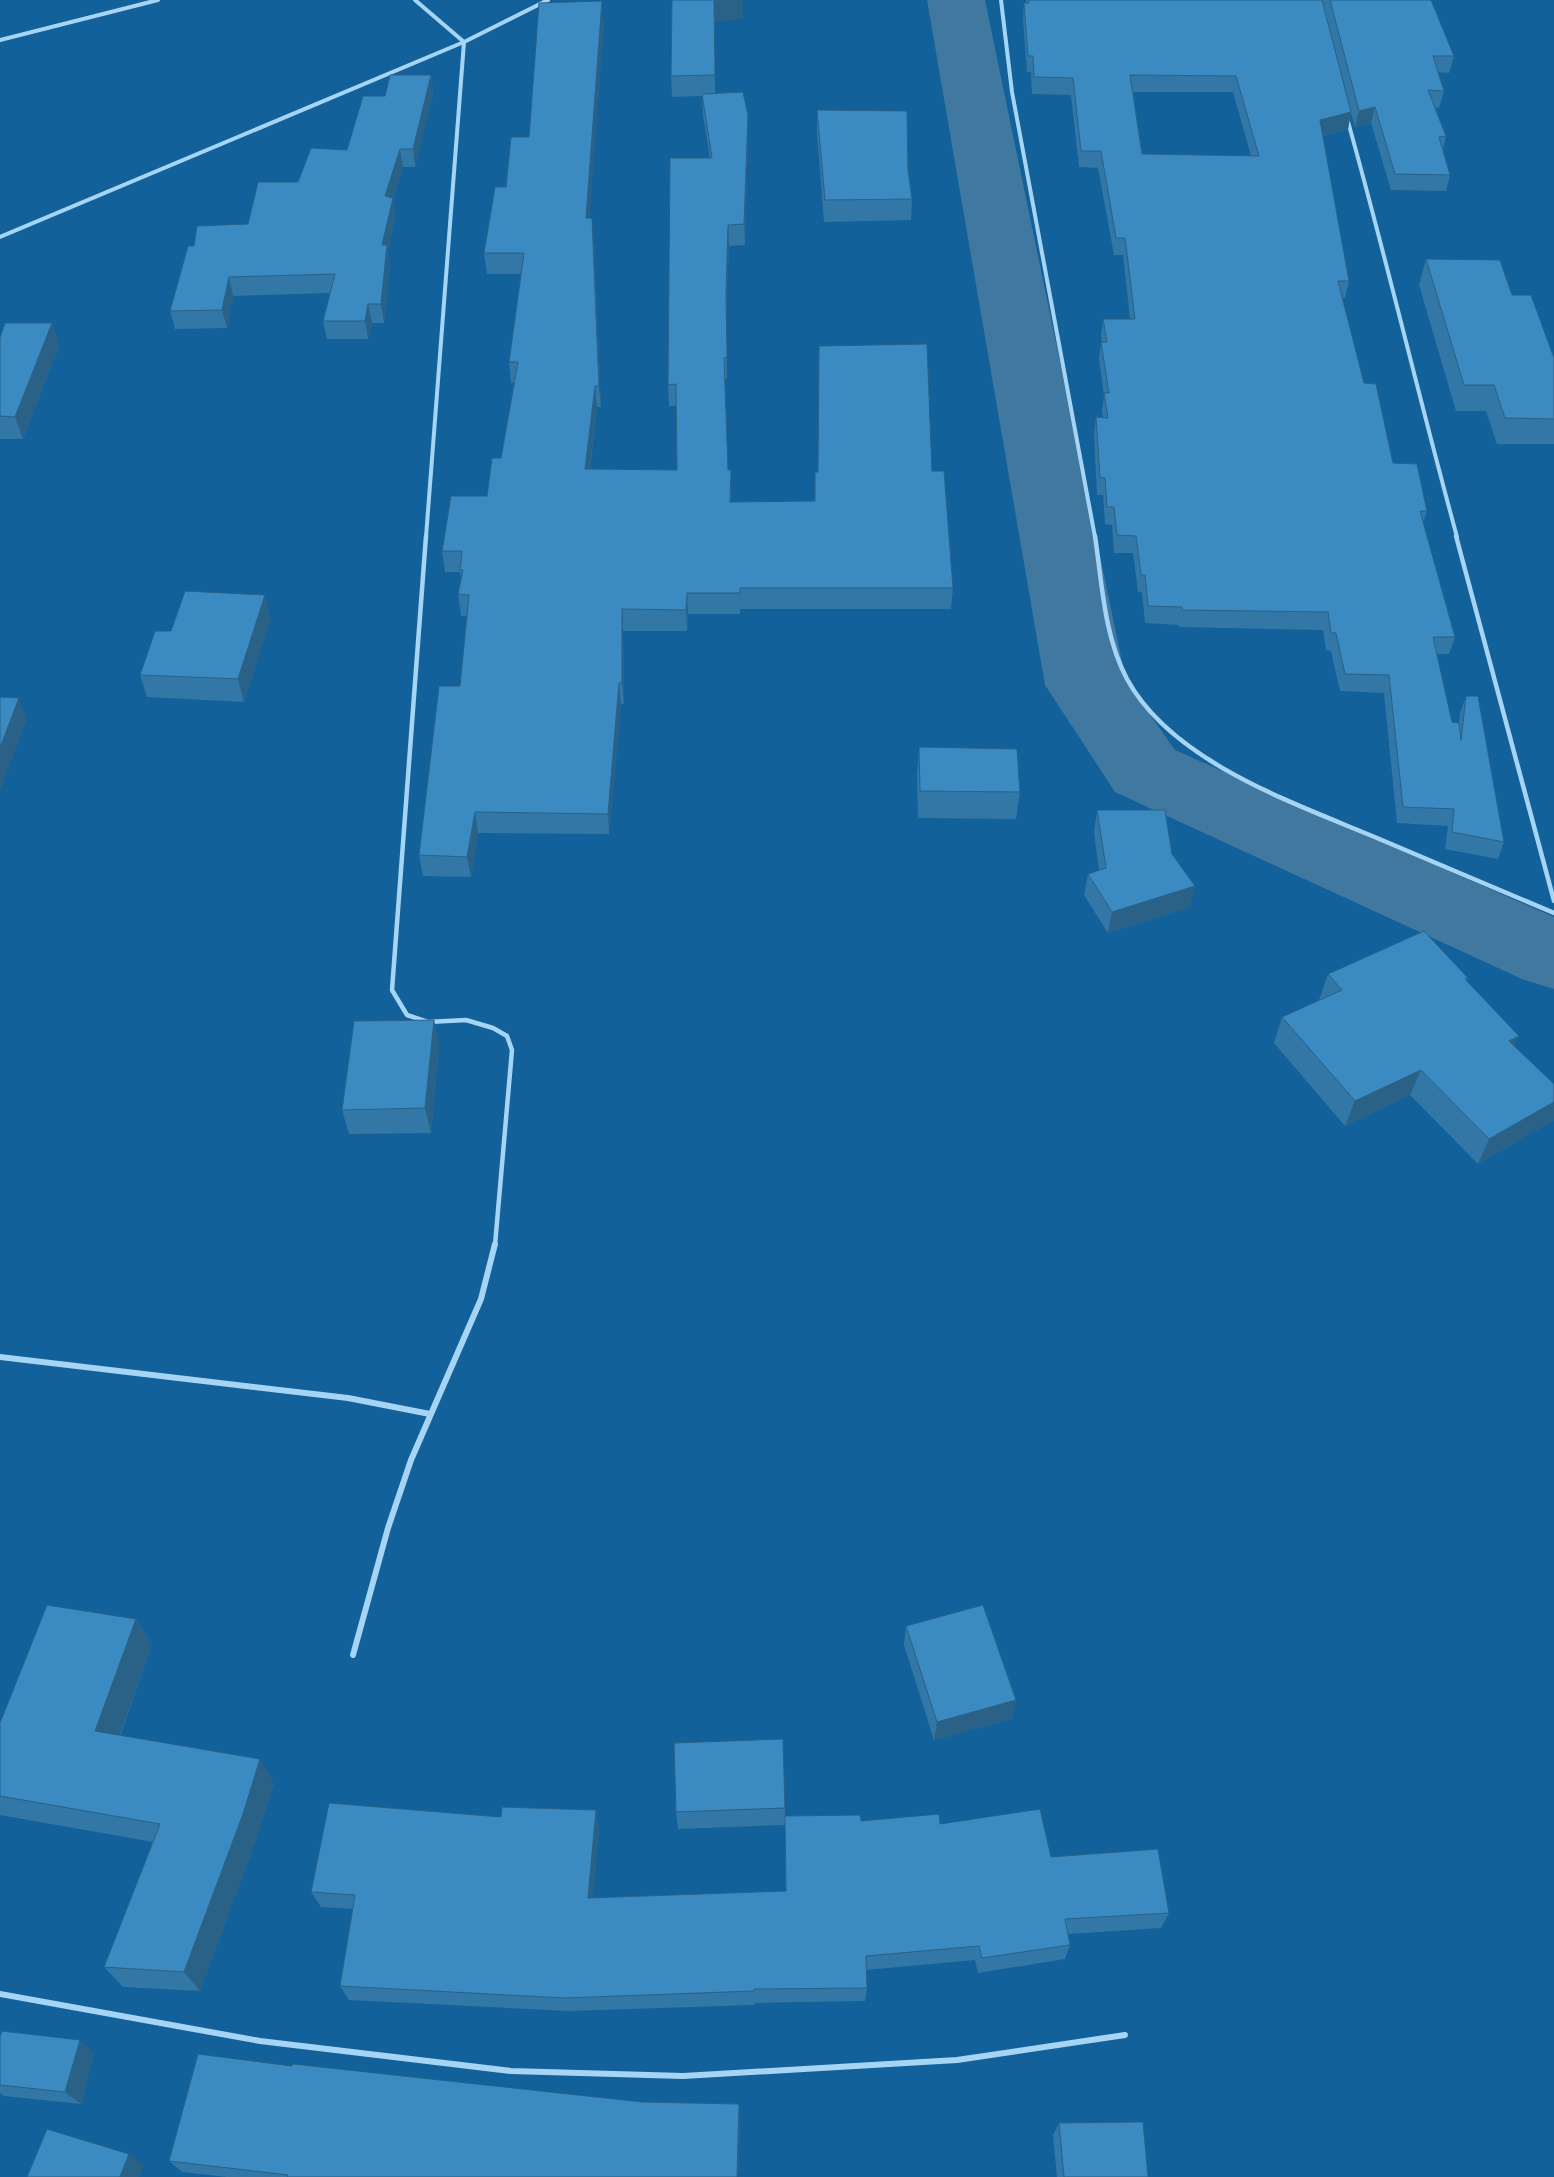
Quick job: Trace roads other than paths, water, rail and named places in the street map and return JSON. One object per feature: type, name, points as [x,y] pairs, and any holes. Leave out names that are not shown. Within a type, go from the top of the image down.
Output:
[{"type":"street","points":[[0,40],[158,0]]},
{"type":"street","points":[[415,0],[464,42]]},
{"type":"street","points":[[0,237],[464,42],[548,0]]},
{"type":"street","points":[[1001,0],[1012,92],[1049,299],[1086,482],[1111,639],[1127,680],[1153,716],[1188,746],[1256,787],[1554,913]]},
{"type":"street","points":[[353,1655],[388,1528],[430,1414],[453,1366],[481,1299],[494,1243],[512,1050],[507,1036],[493,1028],[466,1020],[428,1022],[407,1015],[392,990],[464,42]]},
{"type":"street","points":[[1346,112],[1377,225],[1408,355],[1554,901]]},
{"type":"street","points":[[0,1357],[348,1398],[430,1414]]},
{"type":"street","points":[[0,1994],[260,2041],[511,2071],[703,2075],[957,2060],[1125,2035]]},
{"type":"waterway","points":[[956,0],[1086,685],[1145,771],[1554,955]]}]
